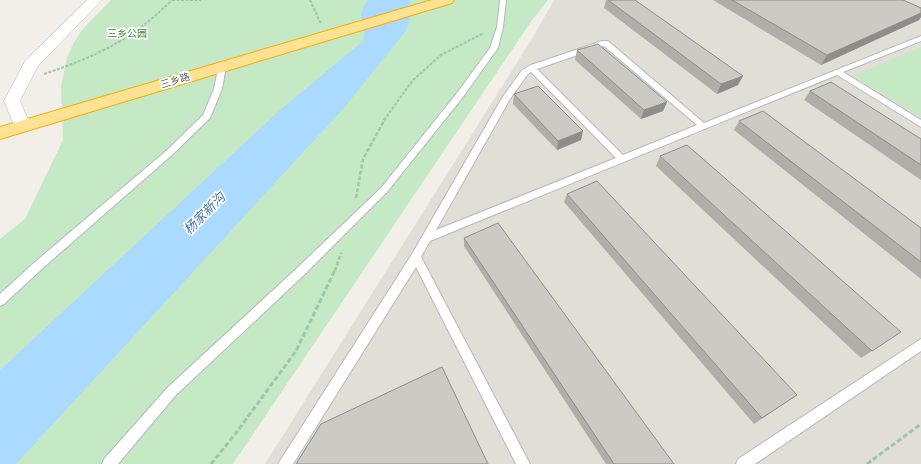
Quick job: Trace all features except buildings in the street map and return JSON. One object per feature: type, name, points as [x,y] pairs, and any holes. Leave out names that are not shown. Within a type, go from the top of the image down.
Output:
[{"type":"highway","name":"三乡路","points":[[0,133],[327,34],[447,0]]},
{"type":"street","points":[[22,126],[12,101],[21,81],[31,64],[95,0]]},
{"type":"lane","points":[[109,464],[172,391],[300,272],[384,190],[460,95],[494,48],[500,28],[503,0]]},
{"type":"lane","points":[[427,238],[921,38]]},
{"type":"lane","points":[[286,464],[416,257],[506,98],[525,72],[532,68],[605,43],[704,127]]},
{"type":"lane","points":[[0,301],[40,264],[169,153],[207,116],[218,89],[222,66]]},
{"type":"lane","points":[[532,68],[622,160]]},
{"type":"lane","points":[[837,72],[921,124]]},
{"type":"lane","points":[[416,257],[523,464]]},
{"type":"lane","points":[[743,464],[921,344]]},
{"type":"path","points":[[21,81],[86,60],[116,47],[141,30],[156,17],[171,0],[201,0]]},
{"type":"path","points":[[310,0],[327,34]]},
{"type":"path","points":[[867,464],[921,424]]},
{"type":"shaded area","points":[[554,0],[921,0],[921,464],[265,464],[533,37]]},
{"type":"green space","name":"三乡公园","points":[[111,0],[548,0],[532,20],[233,464],[0,464],[0,239],[25,219],[63,140],[61,86],[67,58],[73,44],[82,30]]},
{"type":"green space","points":[[921,47],[921,117],[853,76]]},
{"type":"water","name":"杨家新沟","points":[[368,0],[410,0],[409,24],[405,32],[343,109],[16,464],[0,464],[0,370],[279,111],[363,41],[364,30],[361,18]]}]
